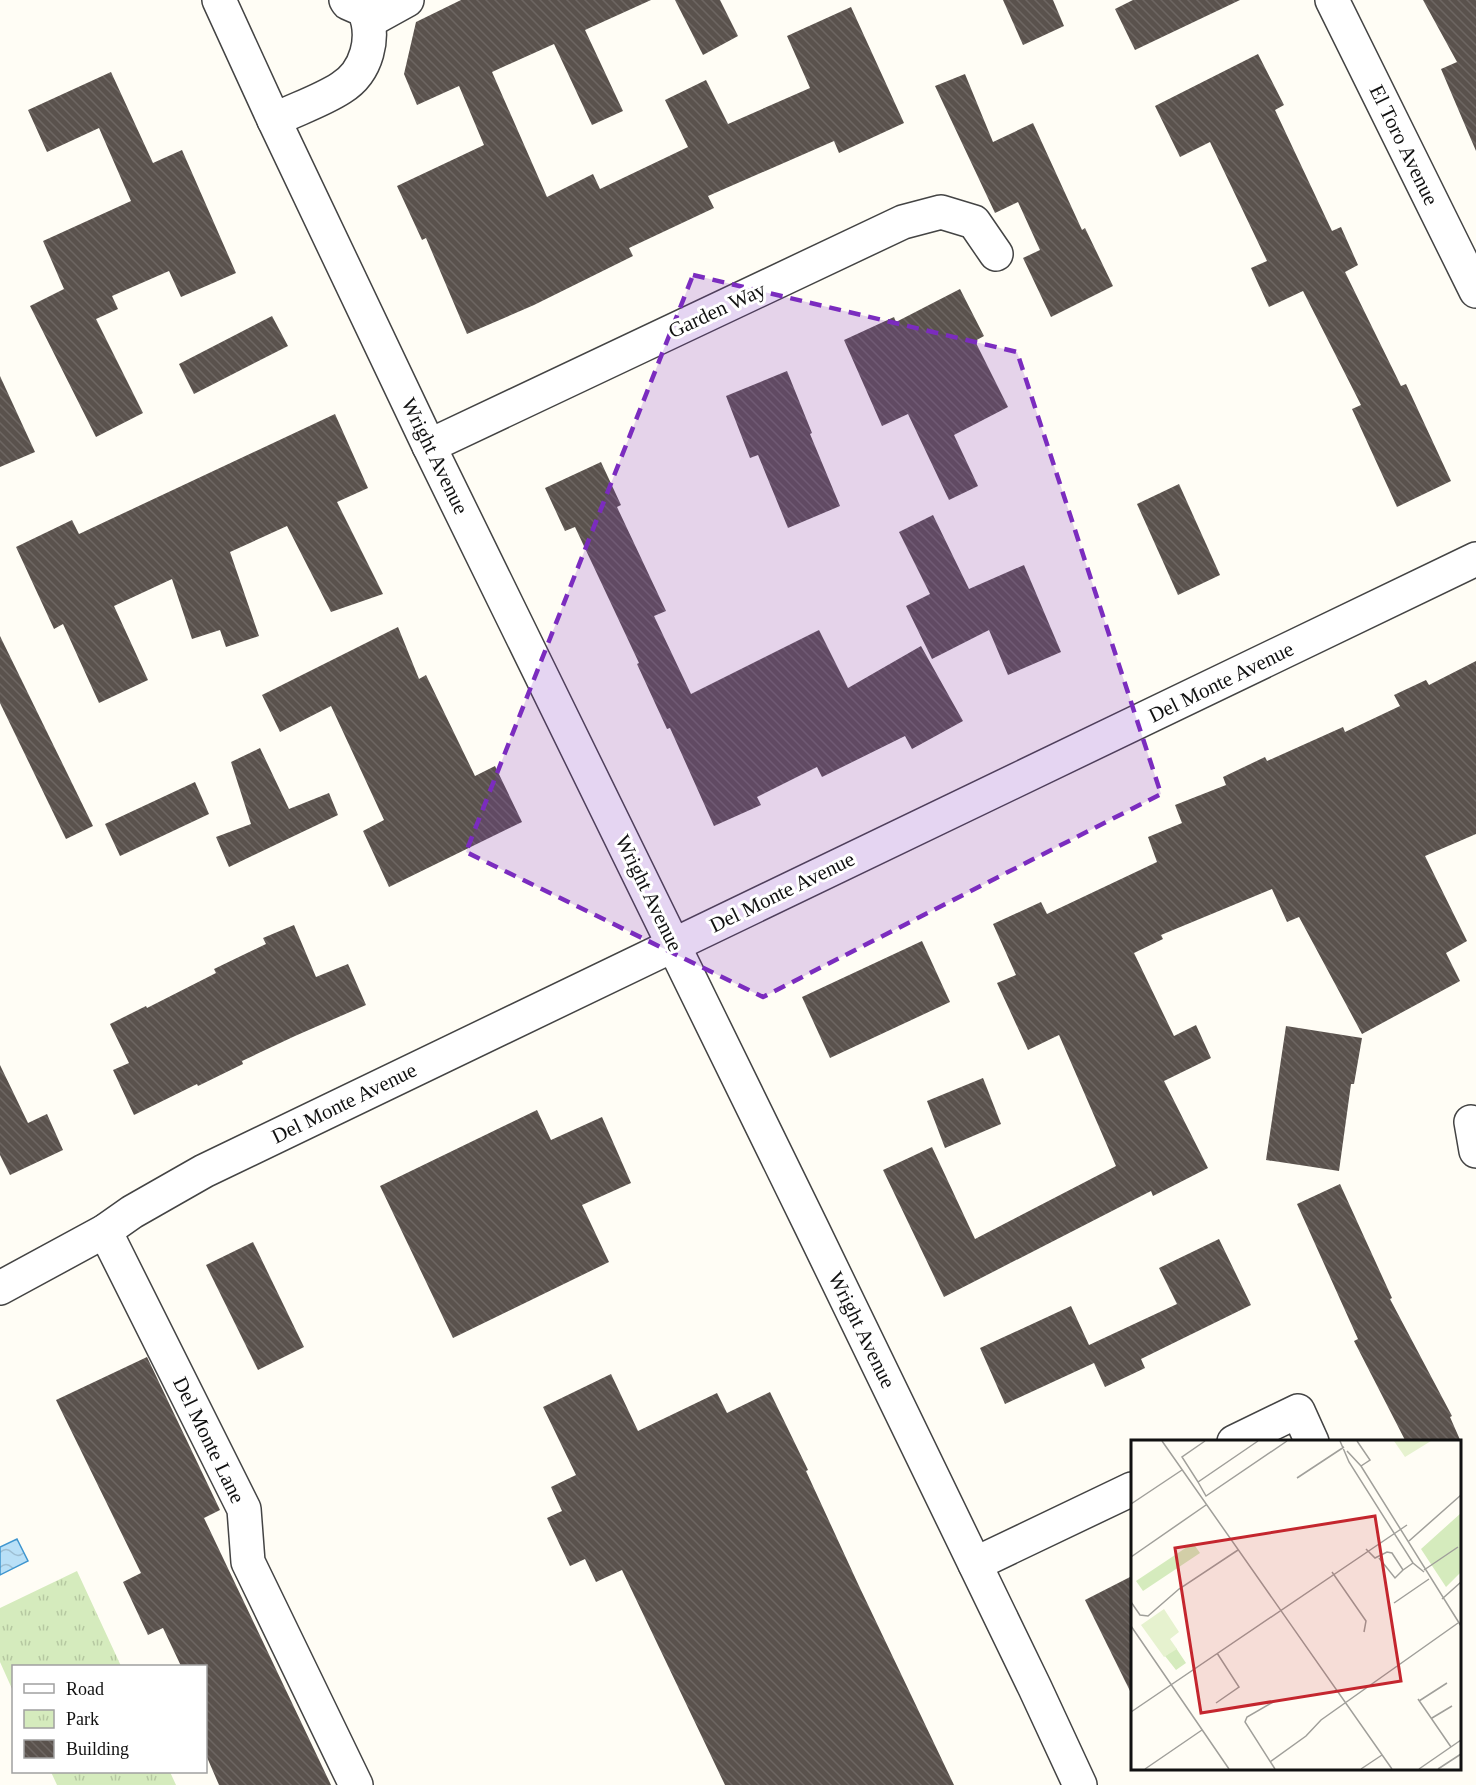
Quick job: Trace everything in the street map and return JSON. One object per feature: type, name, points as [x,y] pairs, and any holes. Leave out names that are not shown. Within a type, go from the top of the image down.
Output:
[{"type":"street","name":"Wright Avenue","points":[[219,0],[429,446],[674,944],[1080,1785]]},
{"type":"street","points":[[274,120],[343,87],[356,73],[371,40],[357,10],[408,0]]},
{"type":"street","name":"El Toro Avenue","points":[[1332,0],[1476,291]]},
{"type":"street","name":"Garden Way","points":[[429,446],[903,222],[941,212],[974,222],[996,254]]},
{"type":"street","name":"Del Monte Avenue","points":[[0,1288],[105,1231],[132,1212],[204,1171],[1476,560]]},
{"type":"street","name":"Del Monte Lane","points":[[105,1231],[244,1509],[248,1562],[356,1785]]},
{"type":"street","points":[[1238,1440],[1298,1411],[1311,1440]]},
{"type":"street","points":[[975,1564],[1131,1490]]},
{"type":"highlighted area","points":[[693,275],[1017,352],[1161,794],[763,997],[466,852]]},
{"type":"green space","points":[[77,1571],[121,1665],[12,1665],[12,1689],[0,1662],[0,1608]]},
{"type":"green space","points":[[51,1773],[170,1773],[176,1785],[57,1785]]},
{"type":"water","points":[[17,1539],[28,1561],[0,1575],[0,1547]]},
{"type":"building","points":[[461,0],[651,0],[585,30],[623,111],[592,125],[554,44],[492,72],[547,197],[593,174],[600,189],[688,147],[665,100],[706,80],[728,124],[810,88],[787,36],[851,7],[904,123],[839,153],[834,141],[708,196],[714,208],[629,248],[633,256],[534,305],[467,334],[426,238],[422,240],[397,186],[484,145],[459,86],[417,105],[404,74],[416,22]]},
{"type":"building","points":[[675,0],[720,0],[738,36],[703,55]]},
{"type":"building","points":[[1003,0],[1053,0],[1064,26],[1023,45]]},
{"type":"building","points":[[1133,0],[1240,0],[1135,50],[1115,9]]},
{"type":"building","points":[[1423,0],[1476,0],[1476,151],[1441,69],[1457,62]]},
{"type":"building","points":[[1258,54],[1284,105],[1275,110],[1332,231],[1341,227],[1358,265],[1345,272],[1401,386],[1406,384],[1451,481],[1397,507],[1352,409],[1361,405],[1303,291],[1269,307],[1251,268],[1267,261],[1210,142],[1180,157],[1155,106]]},
{"type":"building","points":[[111,72],[153,163],[182,150],[236,273],[181,297],[169,271],[112,296],[118,309],[96,319],[143,413],[96,437],[30,306],[64,289],[43,241],[131,201],[99,128],[47,152],[28,110]]},
{"type":"building","points":[[965,74],[993,142],[1033,123],[1082,230],[1085,228],[1113,286],[1051,317],[1023,258],[1040,250],[1018,202],[995,213],[935,86]]},
{"type":"building","points":[[960,289],[984,336],[975,341],[1008,407],[954,435],[978,486],[949,500],[908,414],[882,426],[844,340],[894,317],[896,322]]},
{"type":"building","points":[[272,316],[288,346],[194,394],[179,364]]},
{"type":"building","points":[[787,371],[840,506],[788,528],[758,455],[750,458],[726,396]]},
{"type":"building","points":[[0,376],[35,452],[0,467]]},
{"type":"building","points":[[335,414],[368,488],[337,502],[383,594],[331,612],[287,526],[230,552],[259,636],[226,647],[220,630],[192,639],[172,579],[114,606],[148,680],[99,703],[63,624],[54,629],[16,547],[72,520],[79,534]]},
{"type":"building","points":[[601,462],[621,505],[617,507],[666,611],[654,616],[691,694],[819,630],[848,688],[921,646],[963,721],[912,749],[905,736],[822,777],[817,767],[757,797],[761,805],[714,826],[575,527],[565,531],[545,488]]},
{"type":"building","points":[[1179,484],[1220,575],[1178,595],[1137,504]]},
{"type":"building","points":[[933,515],[969,589],[1024,565],[1061,652],[1008,675],[989,630],[932,659],[906,606],[930,594],[899,532]]},
{"type":"building","points":[[398,627],[419,679],[426,675],[475,776],[495,766],[522,822],[389,887],[363,831],[384,820],[331,706],[280,732],[262,695]]},
{"type":"building","points":[[0,636],[93,826],[66,839],[0,703]]},
{"type":"building","points":[[1476,661],[1476,834],[1425,856],[1467,941],[1446,953],[1460,981],[1362,1034],[1299,917],[1287,922],[1272,889],[1161,935],[1163,939],[1134,953],[1174,1036],[1196,1025],[1211,1058],[1164,1081],[1208,1168],[1153,1196],[1151,1191],[944,1297],[883,1170],[932,1147],[975,1239],[1116,1166],[1059,1035],[1028,1050],[997,983],[1016,975],[993,924],[1041,902],[1047,914],[1157,862],[1148,837],[1182,823],[1175,805],[1226,785],[1223,777],[1265,757],[1267,761],[1343,727],[1345,732],[1400,706],[1394,695],[1426,680],[1429,685]]},
{"type":"building","points":[[260,748],[289,809],[329,793],[338,815],[229,867],[216,837],[251,824],[231,762]]},
{"type":"building","points":[[195,782],[209,814],[120,856],[105,824]]},
{"type":"building","points":[[294,925],[316,977],[348,964],[366,1005],[242,1061],[243,1064],[134,1115],[113,1070],[129,1063],[110,1024],[216,973],[214,969],[266,944],[263,938]]},
{"type":"building","points":[[922,941],[950,1002],[830,1058],[802,997]]},
{"type":"building","points":[[1286,1026],[1362,1038],[1354,1084],[1351,1084],[1339,1171],[1266,1160]]},
{"type":"building","points":[[0,1065],[28,1123],[47,1114],[63,1150],[10,1175],[0,1155]]},
{"type":"building","points":[[983,1078],[1001,1124],[945,1148],[927,1101]]},
{"type":"building","points":[[537,1110],[551,1140],[602,1117],[631,1183],[582,1205],[609,1262],[453,1338],[380,1186]]},
{"type":"building","points":[[1340,1184],[1392,1298],[1390,1299],[1452,1416],[1450,1417],[1460,1440],[1405,1440],[1354,1341],[1358,1339],[1297,1204]]},
{"type":"building","points":[[1219,1239],[1251,1305],[1141,1359],[1145,1368],[1105,1387],[1094,1363],[1005,1404],[980,1348],[1071,1306],[1089,1345],[1177,1304],[1159,1268]]},
{"type":"building","points":[[253,1242],[304,1347],[258,1370],[206,1265]]},
{"type":"building","points":[[147,1357],[220,1510],[204,1518],[331,1785],[219,1785],[207,1757],[207,1665],[181,1665],[163,1628],[148,1635],[123,1582],[141,1573],[56,1400]]},
{"type":"building","points":[[611,1374],[638,1431],[717,1393],[727,1413],[770,1392],[954,1785],[725,1785],[622,1570],[596,1582],[585,1559],[570,1566],[547,1518],[562,1511],[551,1487],[576,1475],[543,1407]]},
{"type":"building","points":[[1131,1577],[1131,1693],[1085,1600]]}]
